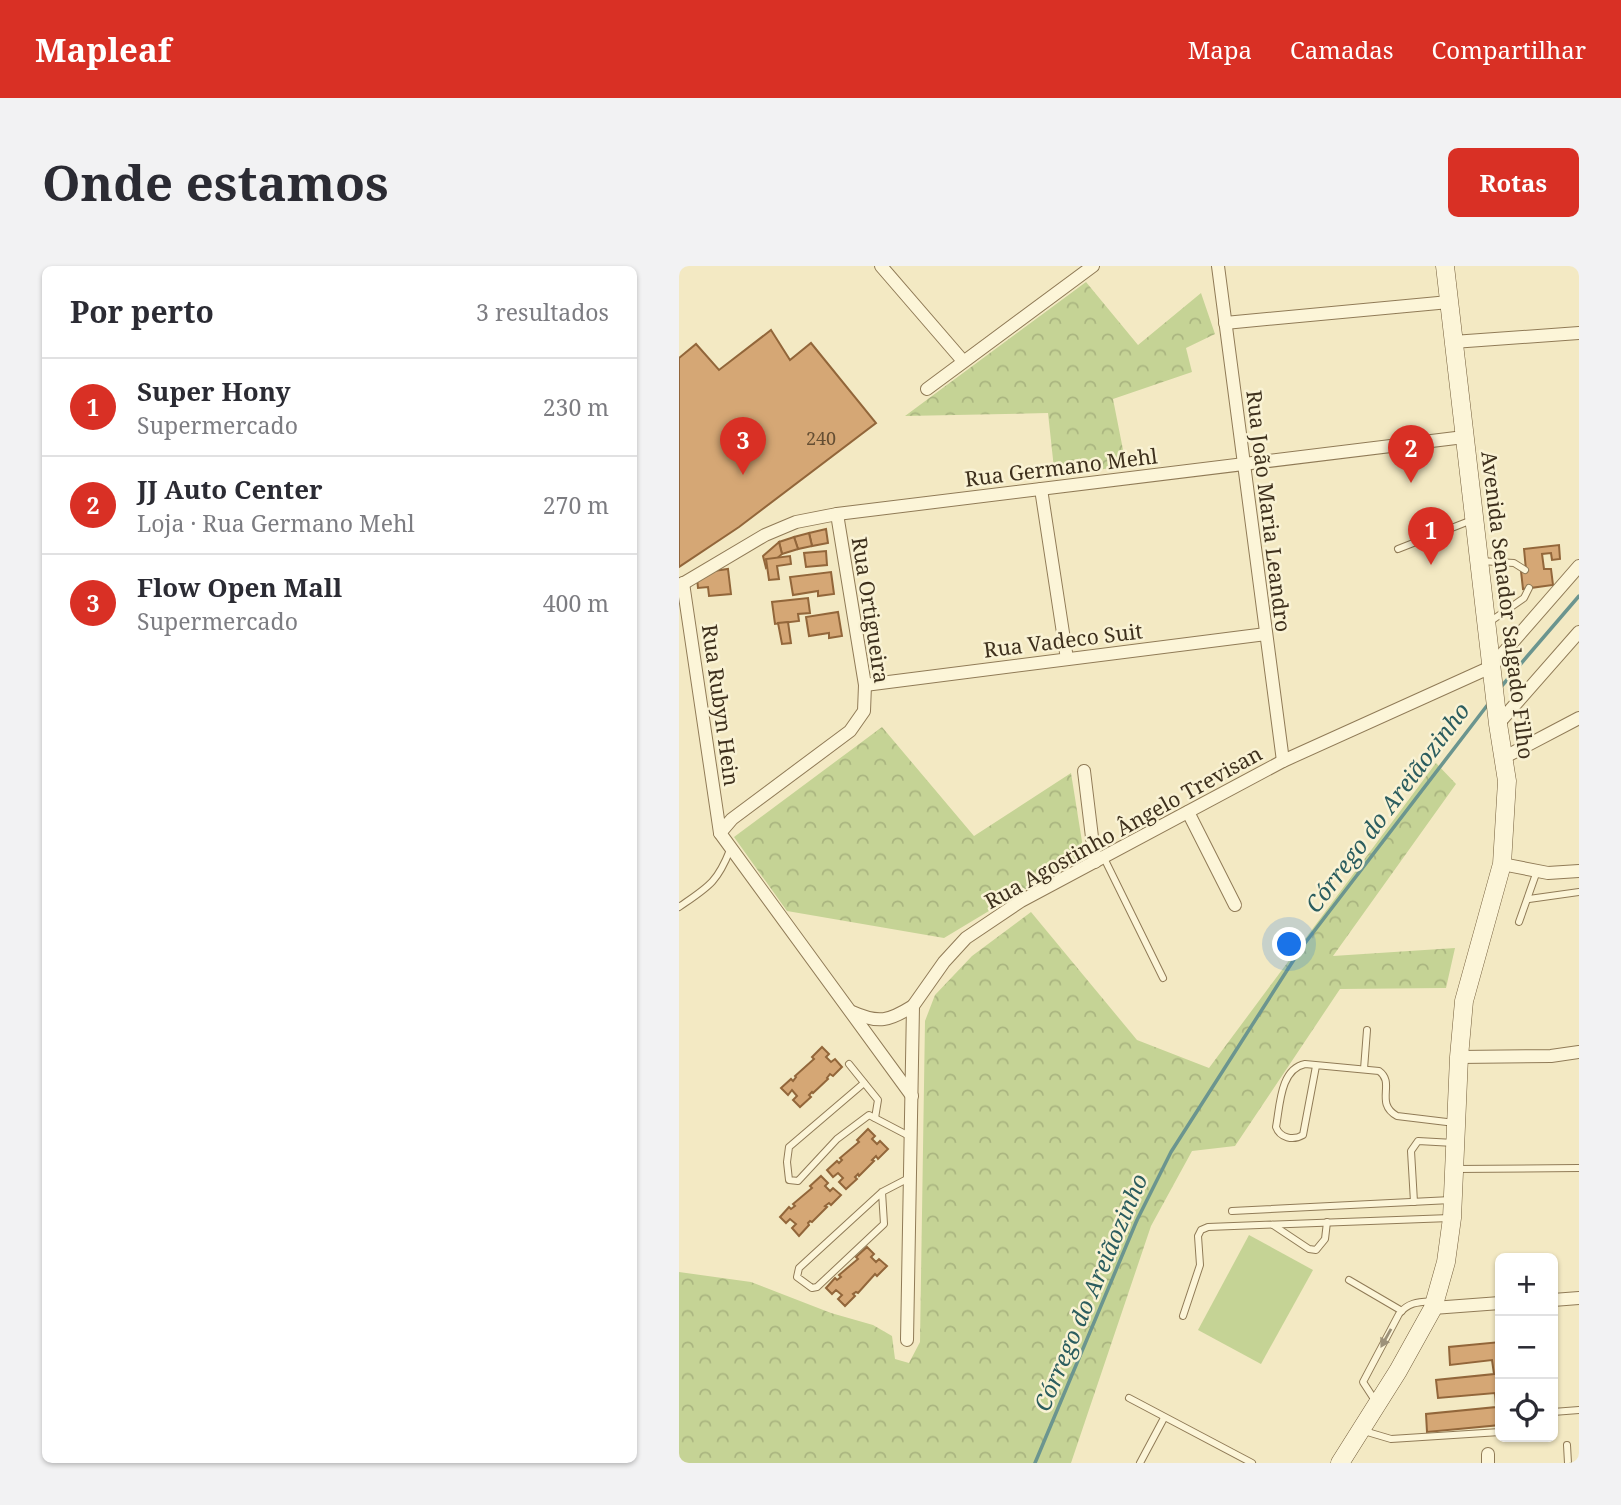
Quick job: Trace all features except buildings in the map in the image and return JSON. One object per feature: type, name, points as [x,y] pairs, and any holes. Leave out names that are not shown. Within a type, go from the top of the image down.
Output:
[{"type":"main road","name":"Avenida Senador Salgado Filho","points":[[1340,1463],[1434,1304],[1446,1262],[1452,1209],[1464,1001],[1502,864],[1507,781],[1478,561],[1445,266]]},
{"type":"street","points":[[881,266],[963,361]]},
{"type":"street","points":[[927,389],[1093,266]]},
{"type":"street","name":"Rua João Maria Leandro","points":[[1218,266],[1283,761]]},
{"type":"street","points":[[1225,323],[1449,302]]},
{"type":"street","points":[[1453,342],[1579,333]]},
{"type":"street","name":"Rua Germano Mehl","points":[[681,585],[765,535],[796,522],[837,514],[1464,437]]},
{"type":"street","points":[[1041,489],[1067,659]]},
{"type":"street","name":"Rua Ortigueira","points":[[720,833],[732,819],[850,731],[864,711],[865,685],[837,514]]},
{"type":"street","points":[[1491,667],[1579,566]]},
{"type":"street","name":"Rua Rubyn Hein","points":[[681,585],[720,833]]},
{"type":"street","points":[[1498,724],[1579,632]]},
{"type":"street","name":"Rua Vadeco Suit","points":[[865,685],[1266,634]]},
{"type":"street","name":"Rua Agostinho Ângelo Trevisan","points":[[913,1006],[936,972],[966,938],[1021,901],[1283,761],[1491,667]]},
{"type":"street","points":[[1503,758],[1579,718]]},
{"type":"street","points":[[1084,771],[1099,860]]},
{"type":"street","points":[[1188,812],[1234,905]]},
{"type":"street","points":[[720,833],[912,1097]]},
{"type":"street","points":[[1502,864],[1548,873],[1579,871]]},
{"type":"street","points":[[849,1010],[870,1020],[894,1018],[913,1006]]},
{"type":"street","points":[[907,1340],[913,1006]]},
{"type":"street","points":[[1459,1057],[1551,1056],[1579,1052]]},
{"type":"street","points":[[1558,1300],[1579,1298]]},
{"type":"street","points":[[1434,1304],[1495,1303]]},
{"type":"lane","points":[[1398,549],[1473,519]]},
{"type":"lane","points":[[1478,561],[1514,564],[1525,570]]},
{"type":"lane","points":[[1486,624],[1524,598],[1529,588]]},
{"type":"lane","points":[[679,906],[711,886],[722,870],[731,848]]},
{"type":"lane","points":[[1099,860],[1163,978]]},
{"type":"lane","points":[[1519,922],[1537,871]]},
{"type":"lane","points":[[1529,899],[1579,892]]},
{"type":"lane","points":[[1364,1069],[1367,1030]]},
{"type":"lane","points":[[849,1064],[878,1100],[875,1118]]},
{"type":"lane","points":[[1316,1066],[1303,1135],[1299,1138],[1284,1137],[1278,1133],[1276,1127],[1285,1083],[1290,1071],[1298,1066],[1316,1066],[1379,1071],[1384,1074],[1385,1105],[1389,1112],[1397,1116],[1456,1123]]},
{"type":"lane","points":[[864,1083],[789,1147],[789,1180],[798,1181],[837,1139],[869,1115],[911,1137]]},
{"type":"lane","points":[[1414,1202],[1411,1151],[1414,1144],[1418,1141],[1455,1143]]},
{"type":"lane","points":[[1454,1169],[1579,1168]]},
{"type":"lane","points":[[883,1192],[884,1224],[817,1287],[812,1288],[797,1277],[799,1268],[883,1192],[911,1178]]},
{"type":"lane","points":[[1232,1211],[1414,1202],[1452,1209]]},
{"type":"lane","points":[[1183,1316],[1198,1277],[1198,1236],[1201,1230],[1208,1227],[1327,1222],[1452,1209]]},
{"type":"lane","points":[[1272,1224],[1309,1249],[1316,1250],[1325,1239],[1327,1222]]},
{"type":"lane","points":[[1349,1280],[1402,1311]]},
{"type":"lane","points":[[1377,1404],[1363,1382],[1402,1311],[1413,1303],[1434,1304]]},
{"type":"lane","points":[[1129,1398],[1252,1463]]},
{"type":"lane","points":[[1558,1412],[1579,1410]]},
{"type":"lane","points":[[1140,1463],[1164,1418]]},
{"type":"lane","points":[[1361,1430],[1391,1439],[1495,1432]]},
{"type":"lane","points":[[1567,1445],[1569,1463]]},
{"type":"green space","points":[[1086,282],[1138,345],[1201,293],[1215,334],[1186,348],[1192,372],[1113,399],[1126,465],[1055,478],[1048,413],[905,416]]},
{"type":"green space","points":[[882,727],[974,836],[1071,773],[1084,854],[944,938],[787,911],[734,837]]},
{"type":"green space","points":[[1436,763],[1456,784],[1333,956],[1455,948],[1446,988],[1340,989],[1235,1146],[1192,1151],[1151,1226],[1071,1463],[679,1463],[679,1272],[751,1282],[831,1313],[873,1325],[892,1336],[895,1359],[909,1363],[920,1342],[925,1021],[935,995],[972,956],[1031,912],[1137,1040],[1209,1068]]},
{"type":"green space","points":[[1249,1235],[1313,1270],[1261,1364],[1198,1330]]},
{"type":"waterway","name":"Córrego do Areiãozinho","points":[[1500,688],[1579,596]]},
{"type":"waterway","name":"Córrego do Areiãozinho","points":[[1035,1463],[1137,1220],[1171,1152],[1302,947],[1489,703]]},
{"type":"place","name":"Flow Open Mall","points":[[743,475]]},
{"type":"place","name":"JJ Auto Center","points":[[1411,483]]},
{"type":"place","name":"Super Hony","points":[[1431,565]]}]
